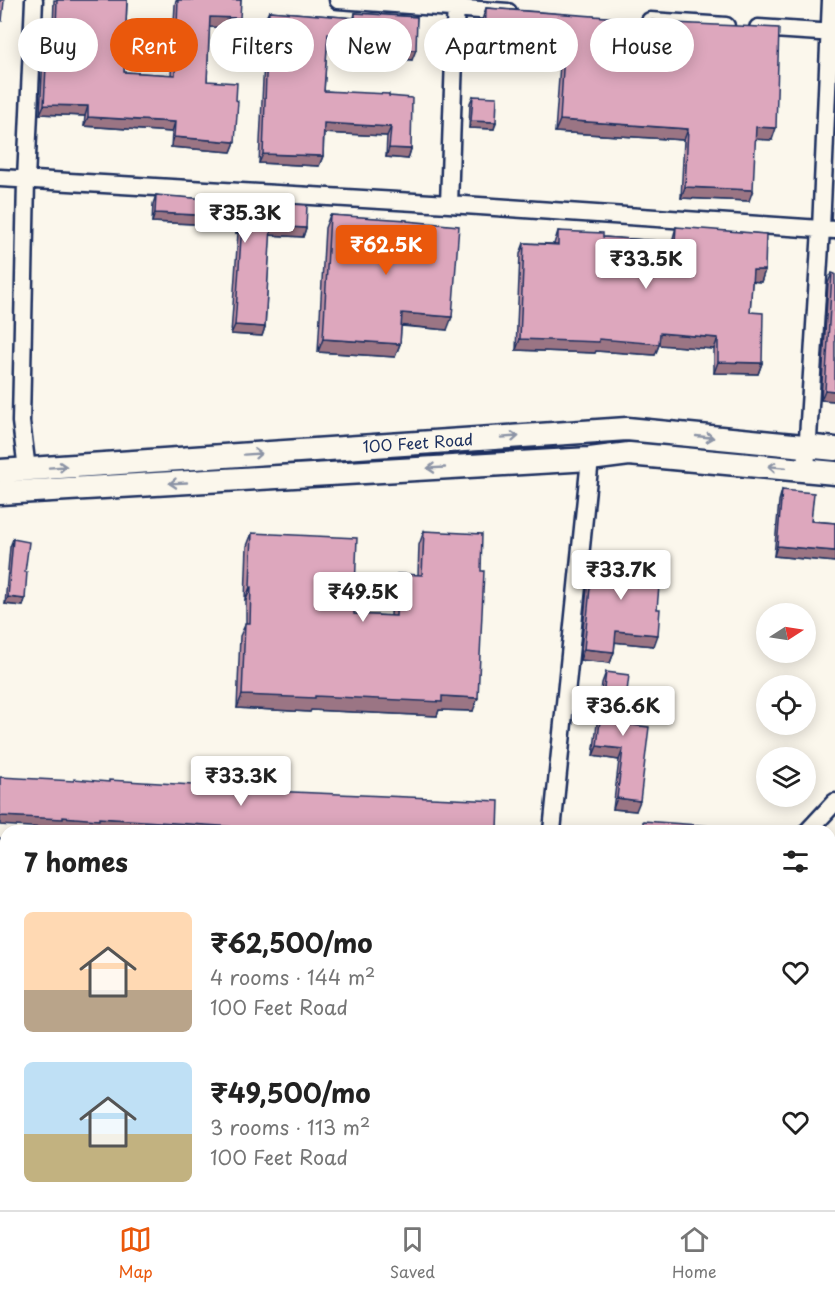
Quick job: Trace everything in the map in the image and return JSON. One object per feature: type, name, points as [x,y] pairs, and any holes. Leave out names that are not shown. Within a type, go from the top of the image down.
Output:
[{"type":"street","points":[[27,470],[21,422],[26,180],[34,0]]},
{"type":"street","points":[[338,0],[455,4],[525,13]]},
{"type":"street","points":[[806,470],[828,230],[831,0]]},
{"type":"street","points":[[449,204],[455,4]]},
{"type":"street","points":[[694,24],[832,33]]},
{"type":"street","points":[[0,178],[449,204],[828,230]]},
{"type":"street","name":"100 Feet Road","points":[[0,471],[627,429],[835,449]]},
{"type":"street","name":"100 Feet Road","points":[[0,493],[590,459],[629,454],[835,473]]},
{"type":"street","points":[[553,825],[590,459]]},
{"type":"street","points":[[814,825],[835,802]]},
{"type":"building","points":[[0,0],[4,0],[2,21],[0,21]]},
{"type":"building","points":[[57,0],[127,0],[126,18],[110,18],[110,72],[175,75],[175,72],[198,72],[198,18],[177,18],[178,0],[241,0],[240,18],[210,17],[207,81],[237,83],[235,142],[174,137],[175,122],[88,117],[88,106],[44,105],[46,72],[98,72],[98,18],[56,18]]},
{"type":"building","points":[[486,8],[620,18],[590,18],[590,72],[694,72],[694,24],[779,28],[776,128],[756,127],[753,190],[685,187],[688,129],[560,120],[563,72],[578,72],[578,18],[486,18]]},
{"type":"building","points":[[269,11],[355,18],[326,18],[324,91],[389,94],[389,96],[412,98],[411,149],[389,148],[391,127],[324,123],[323,156],[263,154],[266,72],[314,72],[314,18],[268,18]]},
{"type":"building","points":[[355,13],[417,17],[416,50],[412,50],[412,18],[355,18]]},
{"type":"building","points":[[473,96],[497,97],[496,122],[471,121]]},
{"type":"building","points":[[156,195],[307,205],[306,228],[271,226],[265,327],[235,325],[242,224],[239,224],[240,217],[155,213]]},
{"type":"building","points":[[330,215],[459,226],[452,317],[402,313],[400,344],[323,339]]},
{"type":"building","points":[[676,227],[766,234],[765,270],[753,270],[750,312],[763,313],[762,363],[718,362],[718,338],[660,333],[659,344],[599,339],[599,342],[520,339],[524,243],[558,245],[558,231],[603,233],[603,237],[675,242]]},
{"type":"building","points":[[832,273],[835,274],[835,391],[825,390]]},
{"type":"building","points":[[782,490],[814,493],[811,521],[835,523],[835,551],[777,546]]},
{"type":"building","points":[[424,531],[482,534],[481,571],[484,571],[478,698],[442,696],[442,702],[242,695],[245,623],[250,623],[252,533],[357,538],[354,614],[396,616],[397,574],[422,575]]},
{"type":"building","points":[[13,539],[29,542],[25,572],[27,572],[25,599],[8,597]]},
{"type":"building","points":[[593,557],[661,564],[657,609],[660,609],[658,635],[616,631],[614,652],[584,649]]},
{"type":"building","points":[[606,672],[629,675],[623,724],[649,727],[640,801],[617,798],[623,749],[597,746]]},
{"type":"building","points":[[0,777],[109,782],[109,780],[247,790],[499,801],[498,825],[205,825],[99,818],[99,820],[0,816]]},
{"type":"building","points":[[643,821],[698,825],[643,825]]}]
